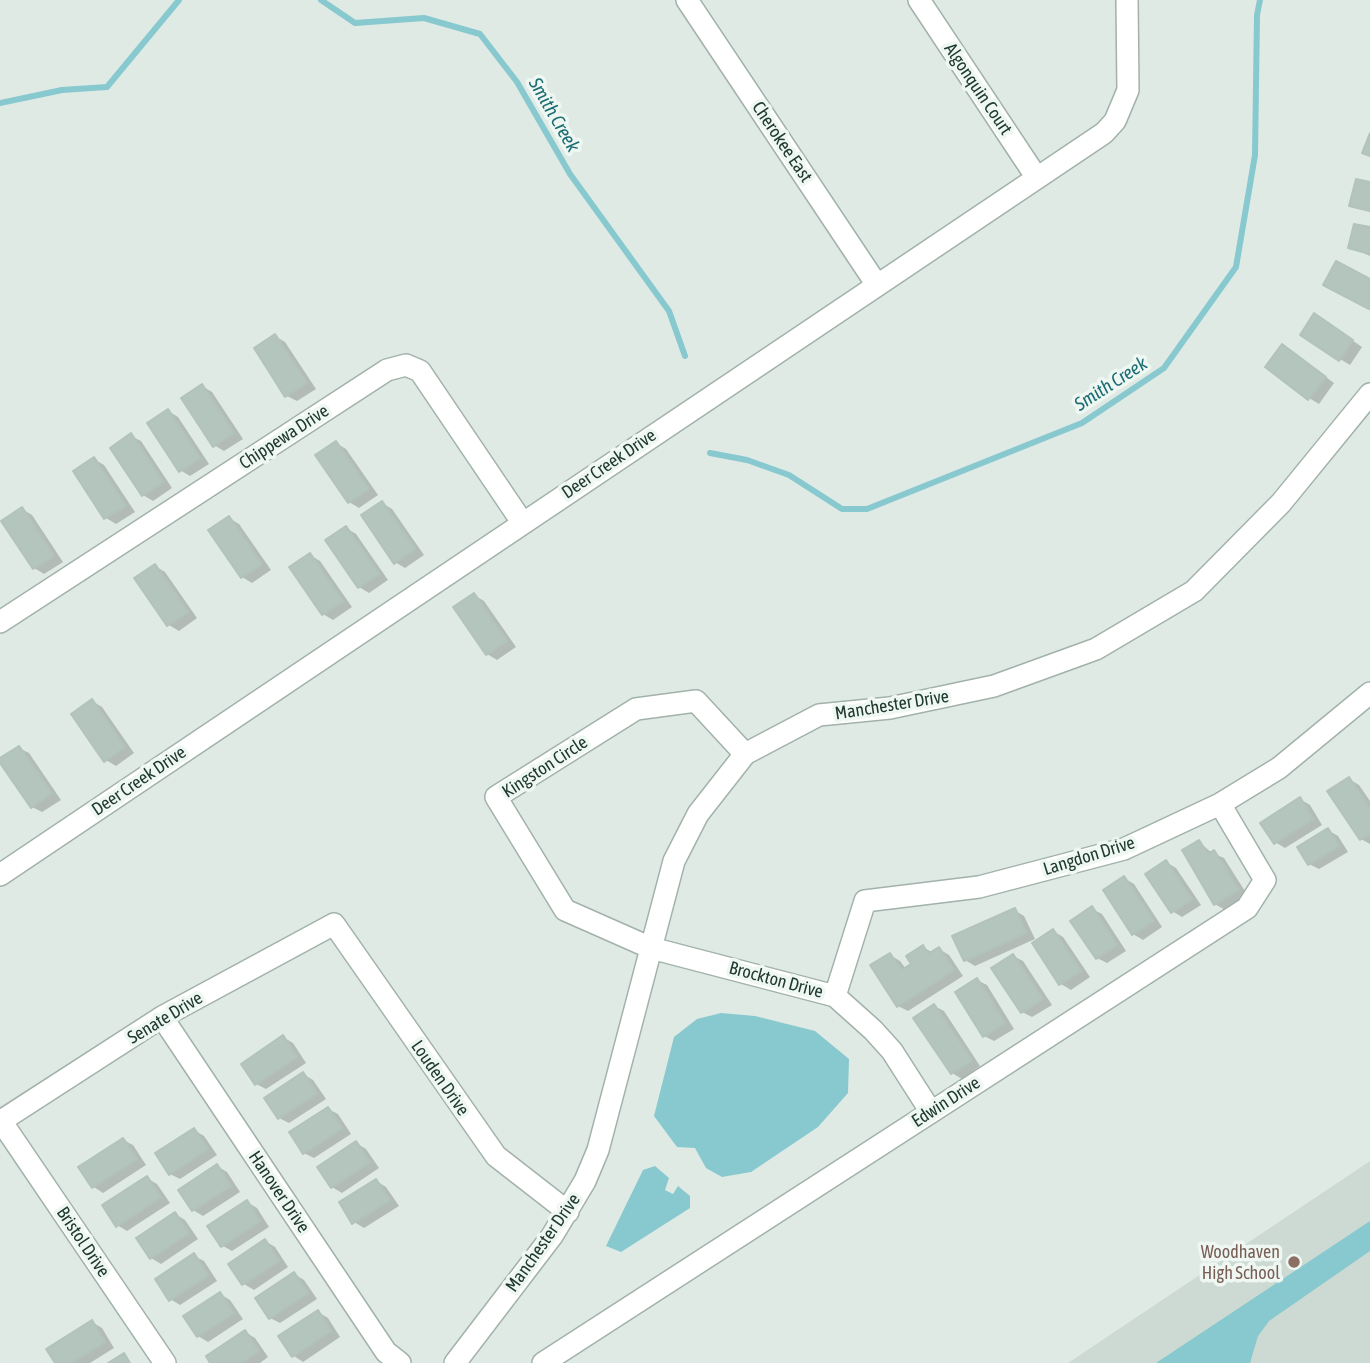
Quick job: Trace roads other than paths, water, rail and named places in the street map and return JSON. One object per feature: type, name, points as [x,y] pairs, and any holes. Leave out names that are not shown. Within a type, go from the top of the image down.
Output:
[{"type":"street","name":"Cherokee East","points":[[687,0],[877,285]]},
{"type":"street","name":"Algonquin Court","points":[[919,0],[1037,178]]},
{"type":"street","name":"Deer Creek Drive","points":[[0,875],[1104,133],[1124,104],[1129,79],[1127,0]]},
{"type":"street","name":"Chippewa Drive","points":[[0,622],[387,370],[406,365],[420,371],[522,522]]},
{"type":"street","name":"Manchester Drive","points":[[455,1363],[568,1212],[598,1150],[674,861],[698,814],[745,754],[820,715],[890,708],[995,687],[1097,649],[1194,591],[1280,503],[1370,394]]},
{"type":"street","name":"Langdon Drive","points":[[835,996],[865,901],[979,887],[1124,849],[1220,804],[1299,753],[1370,693]]},
{"type":"street","name":"Kingston Circle","points":[[651,948],[565,910],[496,797],[636,709],[696,701],[745,754]]},
{"type":"street","name":"Edwin Drive","points":[[543,1363],[1247,908],[1265,880],[1220,804]]},
{"type":"street","name":"Senate Drive","points":[[1,1121],[162,1017],[334,924]]},
{"type":"street","name":"Louden Drive","points":[[334,924],[496,1156],[568,1212]]},
{"type":"street","name":"Brockton Drive","points":[[651,948],[835,996],[892,1051],[931,1112]]},
{"type":"street","name":"Hanover Drive","points":[[162,1017],[386,1352],[400,1363]]},
{"type":"street","name":"Bristol Drive","points":[[1,1121],[165,1363]]},
{"type":"water","points":[[721,1013],[755,1016],[815,1031],[849,1059],[848,1093],[818,1127],[751,1172],[722,1177],[706,1168],[695,1148],[677,1147],[654,1116],[674,1037],[697,1019]]},
{"type":"water","points":[[655,1166],[669,1178],[665,1190],[673,1194],[678,1186],[690,1196],[690,1208],[621,1252],[606,1246],[643,1170]]},
{"type":"water","points":[[1370,1221],[1370,1251],[1269,1321],[1258,1336],[1250,1363],[1156,1363]]},
{"type":"waterway","name":"Smith Creek","points":[[0,103],[62,90],[107,87],[179,0]]},
{"type":"waterway","name":"Smith Creek","points":[[321,0],[355,23],[424,18],[480,34],[517,82],[570,174],[669,311],[685,356]]},
{"type":"waterway","name":"Smith Creek","points":[[710,453],[747,460],[789,475],[842,509],[867,509],[1082,423],[1164,368],[1236,267],[1255,155],[1257,15],[1260,0]]},
{"type":"place","name":"Woodhaven High School","points":[[1294,1262]]}]
